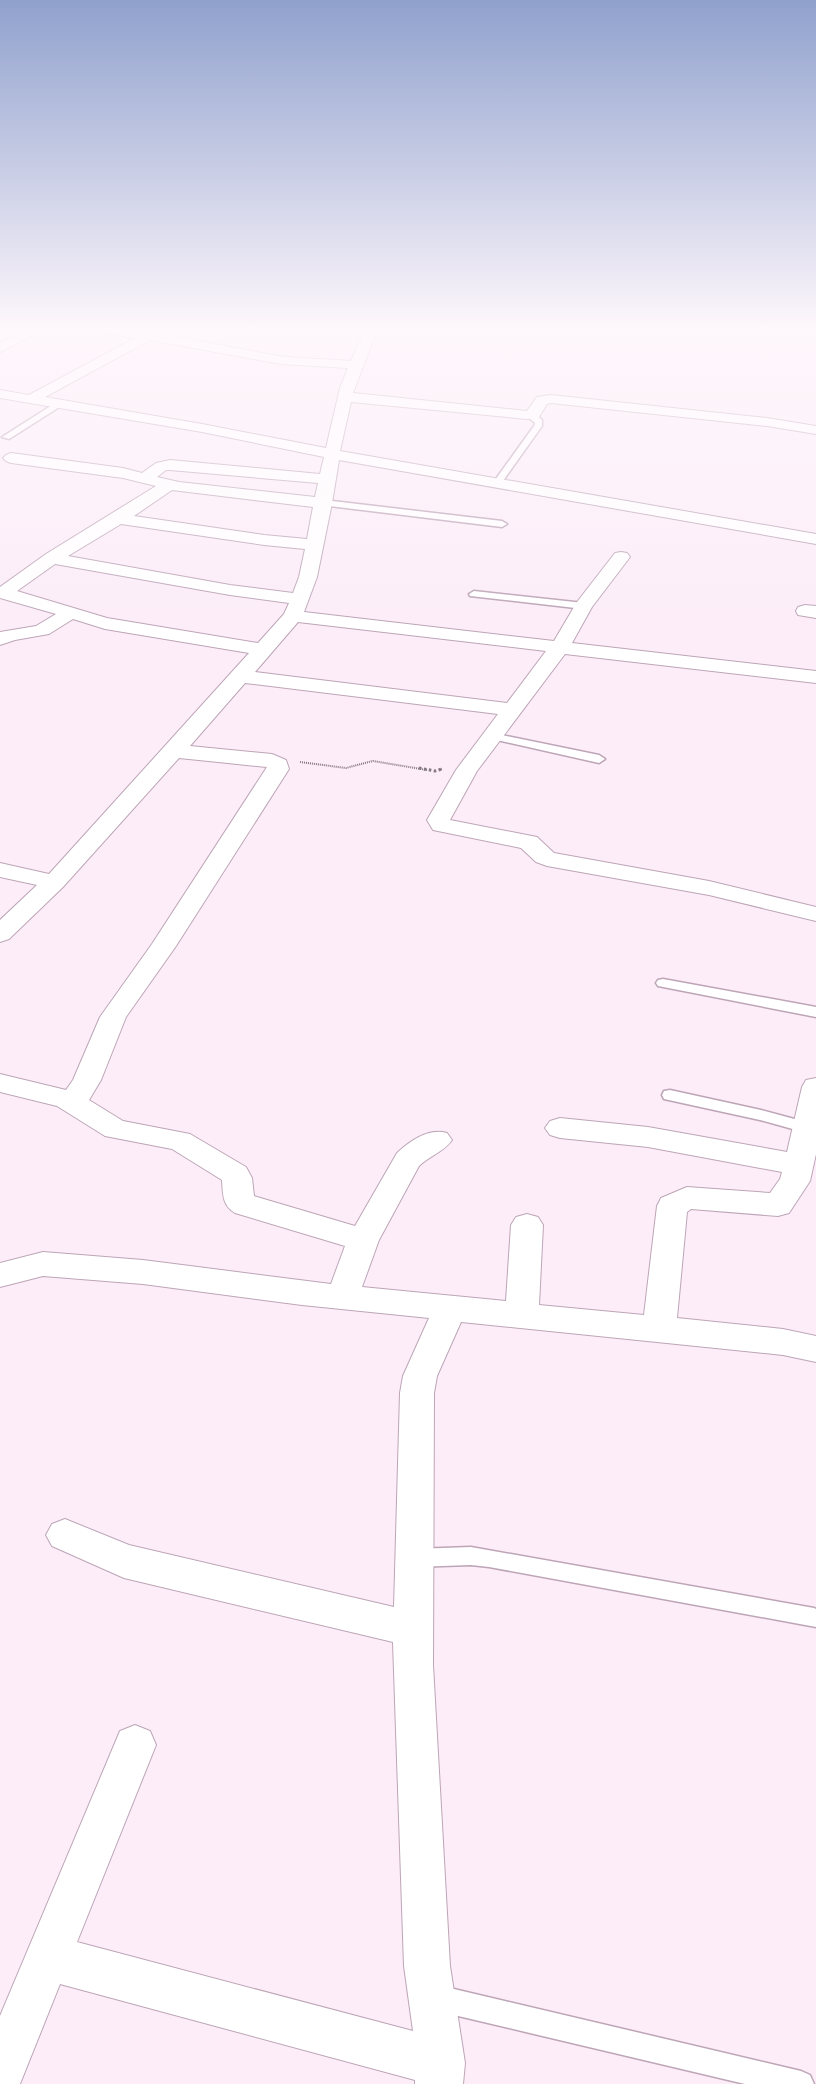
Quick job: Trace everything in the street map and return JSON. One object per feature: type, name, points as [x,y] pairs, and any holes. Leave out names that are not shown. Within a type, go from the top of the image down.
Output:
[{"type":"street","points":[[180,424],[332,454],[816,539]]},
{"type":"street","points":[[0,934],[54,882],[174,751],[263,650],[296,607],[308,577],[339,424]]},
{"type":"street","points":[[781,424],[816,430]]},
{"type":"street","points":[[6,462],[25,446]]},
{"type":"street","points":[[6,462],[146,478],[169,484],[324,503]]},
{"type":"street","points":[[146,478],[162,466],[170,465],[328,479]]},
{"type":"street","points":[[2,592],[169,484]]},
{"type":"street","points":[[118,518],[264,540],[315,545]]},
{"type":"street","points":[[621,557],[584,606],[559,648],[473,762],[438,820],[440,825],[445,828],[529,842],[534,845],[541,856],[547,859],[709,888],[816,914]]},
{"type":"street","points":[[52,558],[230,590],[296,607],[559,648],[816,678]]},
{"type":"street","points":[[2,592],[69,613],[150,632],[263,650]]},
{"type":"street","points":[[0,639],[8,634],[24,634],[44,629],[69,613]]},
{"type":"street","points":[[240,676],[512,710]]},
{"type":"street","points":[[73,1102],[87,1080],[113,1017],[163,946],[278,769],[278,765],[272,761],[174,751]]},
{"type":"street","points":[[0,870],[54,882]]},
{"type":"street","points":[[0,1083],[59,1096],[73,1102],[107,1126],[115,1129],[180,1141],[235,1174],[238,1178],[239,1201],[246,1205],[363,1240]]},
{"type":"street","points":[[659,1329],[672,1206],[687,1198],[778,1205],[795,1182],[816,1087]]},
{"type":"street","points":[[560,1128],[648,1137],[799,1165]]},
{"type":"street","points":[[342,1297],[363,1240],[408,1160],[415,1153],[437,1140]]},
{"type":"street","points":[[522,1315],[526,1225]]},
{"type":"street","points":[[0,1275],[43,1264],[143,1272],[342,1297],[783,1342],[816,1349]]},
{"type":"street","points":[[48,1958],[440,2073],[430,1996],[413,1675],[416,1393],[420,1376],[450,1308]]},
{"type":"street","points":[[65,1535],[124,1561],[414,1629]]},
{"type":"street","points":[[0,2074],[135,1745]]},
{"type":"lane","points":[[6,437],[27,424]]},
{"type":"lane","points":[[497,483],[538,424]]},
{"type":"lane","points":[[324,503],[502,524]]},
{"type":"lane","points":[[474,594],[584,606]]},
{"type":"lane","points":[[492,736],[600,759]]},
{"type":"lane","points":[[664,983],[816,1012]]},
{"type":"lane","points":[[670,1095],[761,1115],[807,1128]]},
{"type":"lane","points":[[414,1558],[471,1556],[489,1558],[814,1618]]},
{"type":"lane","points":[[430,1996],[800,2084]]},
{"type":"path","points":[[278,765],[292,761],[346,768],[373,762],[435,770],[473,762]]}]
